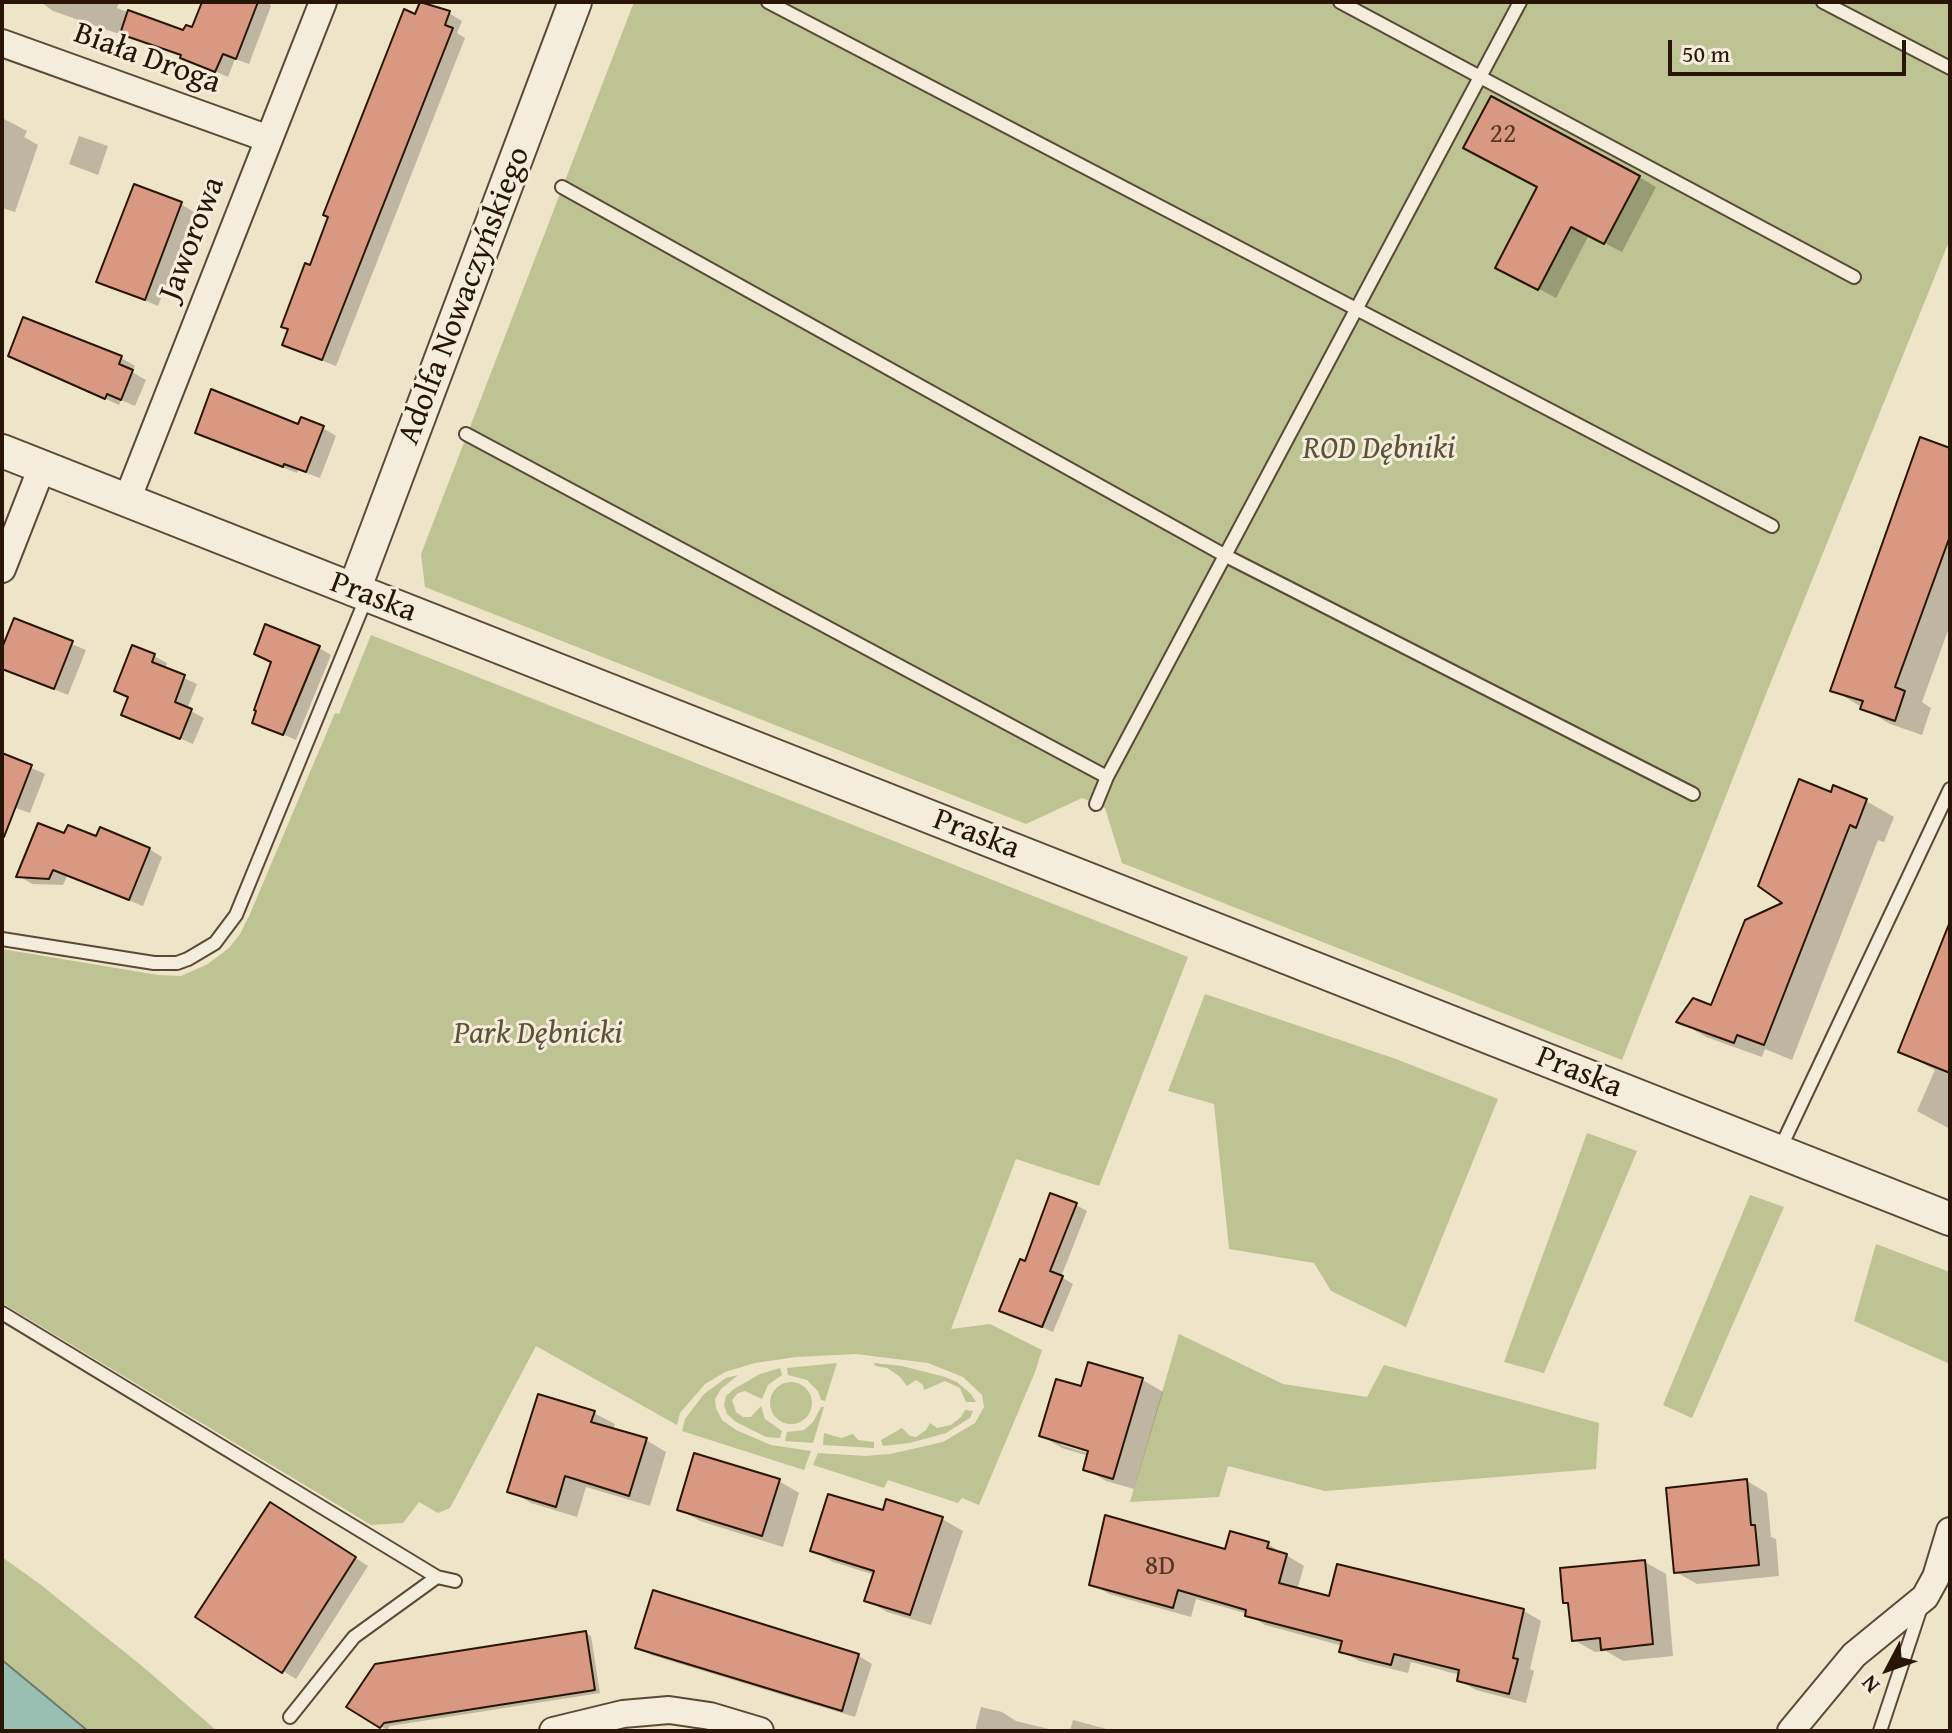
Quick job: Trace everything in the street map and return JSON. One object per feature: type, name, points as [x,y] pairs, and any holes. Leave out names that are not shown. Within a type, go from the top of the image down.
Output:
[{"type":"street","name":"Jaworowa","points":[[127,500],[323,2]]},
{"type":"street","name":"Adolfa Nowaczyńskiego","points":[[360,593],[575,2]]},
{"type":"street","name":"Biała Droga","points":[[2,43],[269,139]]},
{"type":"street","name":"Praska","points":[[2,451],[1950,1219]]},
{"type":"street","points":[[2,569],[42,467]]},
{"type":"street","points":[[1791,1731],[1854,1655],[1937,1585],[1950,1531]]},
{"type":"street","points":[[553,1731],[623,1714],[669,1710],[710,1716],[760,1731]]},
{"type":"lane","points":[[768,2],[1772,526]]},
{"type":"lane","points":[[1340,2],[1854,277]]},
{"type":"lane","points":[[1096,804],[1107,777],[1520,2]]},
{"type":"lane","points":[[1823,2],[1950,68]]},
{"type":"lane","points":[[562,187],[1226,556],[1693,794]]},
{"type":"lane","points":[[466,434],[1107,777]]},
{"type":"lane","points":[[2,939],[154,963],[177,963],[215,943],[236,915],[360,593]]},
{"type":"lane","points":[[1779,1152],[1950,789]]},
{"type":"lane","points":[[2,1313],[437,1577],[455,1581]]},
{"type":"lane","points":[[290,1717],[354,1637],[437,1577]]},
{"type":"lane","points":[[1880,1731],[1937,1585]]},
{"type":"green space","name":"ROD Dębniki","points":[[634,2],[1950,2],[1950,239],[1622,1060],[1122,863],[1105,808],[1082,798],[1026,824],[425,587],[421,554]]},
{"type":"green space","name":"Park Dębnicki","points":[[371,635],[1188,957],[1099,1186],[1016,1159],[951,1329],[990,1324],[1042,1350],[979,1505],[962,1498],[958,1503],[888,1480],[884,1488],[813,1465],[818,1453],[890,1454],[943,1442],[975,1423],[984,1407],[982,1395],[963,1377],[928,1363],[856,1354],[755,1363],[725,1372],[705,1384],[680,1413],[677,1425],[536,1346],[450,1508],[438,1513],[419,1502],[403,1523],[371,1525],[2,1303],[2,949],[158,975],[181,976],[208,964],[229,948],[250,914]]},
{"type":"green space","points":[[1205,994],[1396,1059],[1498,1099],[1406,1327],[1331,1291],[1314,1263],[1229,1249],[1214,1104],[1168,1091]]},
{"type":"green space","points":[[1587,1133],[1637,1151],[1544,1373],[1504,1362]]},
{"type":"green space","points":[[1750,1195],[1784,1207],[1692,1418],[1663,1405]]},
{"type":"green space","points":[[1876,1244],[1950,1272],[1950,1364],[1854,1321]]},
{"type":"green space","points":[[1179,1334],[1283,1384],[1367,1397],[1384,1365],[1599,1423],[1596,1469],[1325,1491],[1228,1466],[1219,1497],[1130,1502]]},
{"type":"green space","points":[[837,1363],[825,1401],[807,1380],[788,1375],[787,1368]]},
{"type":"green space","points":[[874,1363],[902,1366],[945,1377],[957,1382],[976,1402],[966,1402],[960,1388],[945,1381],[924,1390],[916,1380],[907,1386],[899,1376]]},
{"type":"green space","points":[[780,1368],[782,1375],[768,1385],[762,1399],[745,1391],[732,1400],[736,1412],[743,1417],[751,1417],[761,1406],[765,1419],[782,1431],[780,1438],[766,1437],[736,1422],[727,1414],[724,1405],[726,1396],[734,1389],[760,1374]]},
{"type":"green space","points":[[738,1375],[721,1389],[715,1399],[722,1420],[736,1430],[771,1445],[811,1451],[804,1470],[682,1431],[685,1419],[704,1394],[726,1378]]},
{"type":"green space","points":[[791,1382],[806,1388],[812,1403],[806,1418],[791,1424],[776,1418],[770,1403],[776,1388]]},
{"type":"green space","points":[[821,1407],[824,1407],[813,1443],[785,1441],[787,1432],[804,1430],[813,1422]]},
{"type":"green space","points":[[965,1410],[973,1411],[970,1418],[946,1433],[910,1443],[883,1446],[881,1440],[902,1428],[910,1436],[916,1437],[930,1423],[937,1428],[951,1425]]},
{"type":"green space","points":[[824,1433],[841,1438],[853,1434],[858,1440],[874,1442],[874,1448],[823,1445]]},
{"type":"green space","points":[[2,1557],[142,1666],[217,1731],[88,1731],[2,1660]]},
{"type":"water","points":[[2,1660],[88,1731],[2,1731]]},
{"type":"building","points":[[202,2],[258,2],[236,59],[223,54],[215,72],[180,58],[181,55],[120,34],[128,10],[183,30],[186,25],[192,27]]},
{"type":"building","points":[[420,2],[450,11],[445,25],[453,28],[322,360],[282,345],[288,329],[281,327],[305,263],[310,265],[328,217],[323,215],[404,9],[415,14]]},
{"type":"building","points":[[1491,96],[1640,176],[1604,244],[1571,227],[1538,290],[1495,268],[1537,187],[1463,148]]},
{"type":"building","points":[[134,184],[182,202],[145,300],[96,282]]},
{"type":"building","points":[[23,317],[122,356],[119,364],[133,370],[121,400],[107,394],[105,399],[8,356]]},
{"type":"building","points":[[211,389],[298,424],[301,417],[324,426],[306,472],[284,464],[283,467],[195,433]]},
{"type":"building","points":[[1920,437],[1950,448],[1950,536],[1895,687],[1905,691],[1895,721],[1860,709],[1863,701],[1830,691]]},
{"type":"building","points":[[14,618],[73,641],[54,689],[2,669],[2,648]]},
{"type":"building","points":[[265,624],[320,646],[283,735],[252,723],[271,662],[254,654]]},
{"type":"building","points":[[132,645],[155,654],[152,662],[185,675],[175,702],[192,709],[180,739],[121,715],[128,697],[114,691]]},
{"type":"building","points":[[2,753],[32,765],[4,837],[2,837]]},
{"type":"building","points":[[1799,779],[1831,792],[1833,785],[1867,799],[1856,828],[1850,825],[1764,1045],[1737,1035],[1734,1043],[1676,1022],[1693,998],[1711,1005],[1745,920],[1782,903],[1758,886]]},
{"type":"building","points":[[38,823],[64,833],[68,825],[96,836],[100,827],[150,848],[129,900],[53,870],[49,879],[16,877]]},
{"type":"building","points":[[1950,924],[1950,1073],[1898,1052]]},
{"type":"building","points":[[1050,1193],[1077,1203],[1050,1271],[1063,1276],[1042,1327],[999,1311],[1020,1259],[1025,1261]]},
{"type":"building","points":[[1088,1362],[1143,1378],[1113,1479],[1083,1470],[1088,1451],[1039,1436],[1056,1379],[1081,1386]]},
{"type":"building","points":[[538,1394],[595,1411],[591,1422],[647,1438],[629,1496],[565,1476],[556,1507],[507,1492]]},
{"type":"building","points":[[694,1453],[780,1479],[762,1536],[677,1510]]},
{"type":"building","points":[[1747,1479],[1759,1565],[1674,1573],[1666,1488]]},
{"type":"building","points":[[828,1494],[883,1510],[886,1499],[943,1517],[910,1615],[864,1601],[874,1571],[810,1551]]},
{"type":"building","points":[[270,1502],[356,1557],[282,1673],[195,1617]]},
{"type":"building","points":[[1105,1515],[1225,1549],[1230,1531],[1269,1542],[1267,1548],[1287,1554],[1279,1583],[1329,1596],[1337,1564],[1524,1609],[1513,1658],[1518,1659],[1509,1694],[1457,1681],[1459,1670],[1394,1654],[1391,1665],[1339,1652],[1342,1641],[1245,1616],[1246,1610],[1178,1590],[1173,1608],[1089,1585]]},
{"type":"building","points":[[1645,1560],[1653,1644],[1601,1650],[1600,1638],[1572,1641],[1568,1603],[1563,1603],[1560,1568]]},
{"type":"building","points":[[653,1590],[859,1654],[842,1711],[635,1648]]},
{"type":"building","points":[[586,1631],[595,1690],[384,1723],[380,1728],[346,1707],[375,1664]]}]
